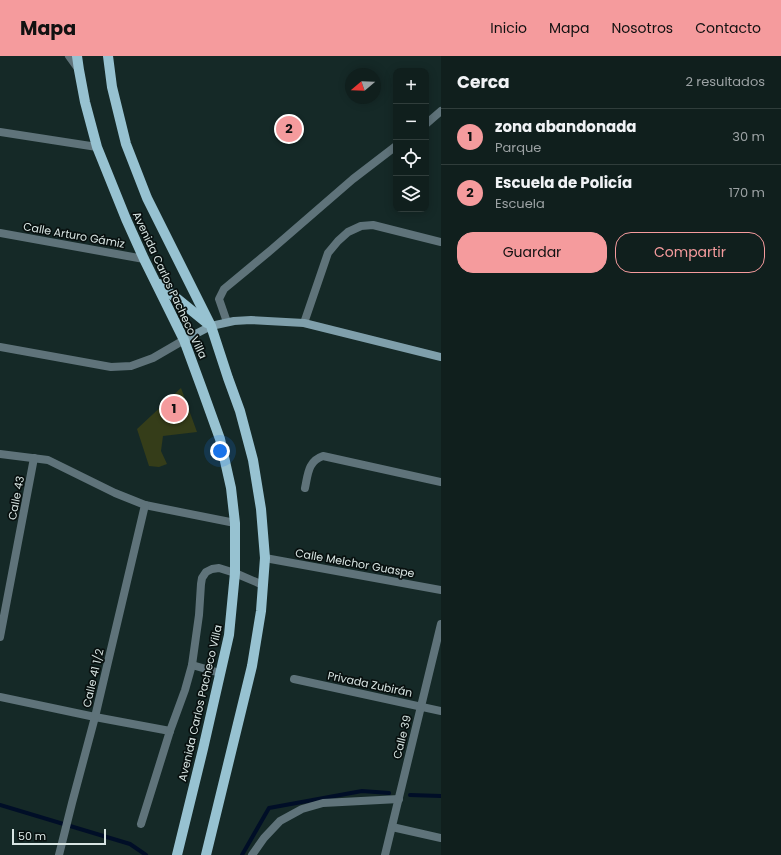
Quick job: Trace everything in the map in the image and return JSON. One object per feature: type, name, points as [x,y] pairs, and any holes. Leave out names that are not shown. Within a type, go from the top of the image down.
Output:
[{"type":"main road","name":"Avenida Carlos Pacheco Villa","points":[[77,56],[85,102],[97,148],[144,259],[184,340],[220,439],[231,488],[235,523],[235,573],[229,635],[177,855]]},
{"type":"main road","name":"Avenida Carlos Pacheco Villa","points":[[108,56],[112,87],[126,144],[147,198],[211,326],[240,411],[253,460],[261,509],[266,558],[261,611],[252,666],[206,855]]},
{"type":"main road","points":[[156,281],[211,326]]},
{"type":"main road","points":[[184,340],[211,326],[234,321],[251,320],[304,323],[441,357]]},
{"type":"street","points":[[69,56],[79,70]]},
{"type":"street","points":[[429,121],[441,111]]},
{"type":"street","points":[[0,132],[97,148]]},
{"type":"street","points":[[227,322],[219,299],[224,289],[278,245],[353,179],[393,148]]},
{"type":"street","points":[[304,323],[328,253],[348,232],[361,226],[373,225],[441,242]]},
{"type":"street","name":"Calle Arturo Gámiz","points":[[0,233],[144,259]]},
{"type":"street","points":[[0,347],[111,367],[131,366],[153,358],[184,340]]},
{"type":"street","points":[[0,454],[48,460],[115,493],[145,505],[235,523]]},
{"type":"street","points":[[305,488],[310,466],[317,458],[323,456],[441,482]]},
{"type":"street","name":"Calle 43","points":[[0,637],[34,458]]},
{"type":"street","name":"Calle 41 1/2","points":[[59,855],[95,717],[145,505]]},
{"type":"street","name":"Calle Melchor Guaspe","points":[[266,558],[441,590]]},
{"type":"street","points":[[141,824],[192,665],[200,615],[202,578],[206,572],[212,569],[220,568],[263,586]]},
{"type":"street","name":"Calle 39","points":[[385,855],[441,624]]},
{"type":"street","points":[[192,665],[220,673]]},
{"type":"street","name":"Privada Zubirán","points":[[294,679],[441,711]]},
{"type":"street","points":[[0,697],[170,731]]},
{"type":"street","points":[[252,855],[264,838],[280,821],[302,809],[323,803],[398,798]]},
{"type":"street","points":[[392,827],[441,838]]},
{"type":"green space","points":[[181,388],[197,432],[163,436],[161,451],[167,464],[159,467],[149,466],[137,429]]},
{"type":"waterway","points":[[242,855],[269,808],[362,791],[389,793]]},
{"type":"waterway","points":[[410,795],[441,796]]},
{"type":"waterway","points":[[0,805],[130,844],[146,855]]},
{"type":"place","name":"Escuela de Policía","points":[[289,129]]},
{"type":"place","name":"zona abandonada","points":[[174,409]]}]
